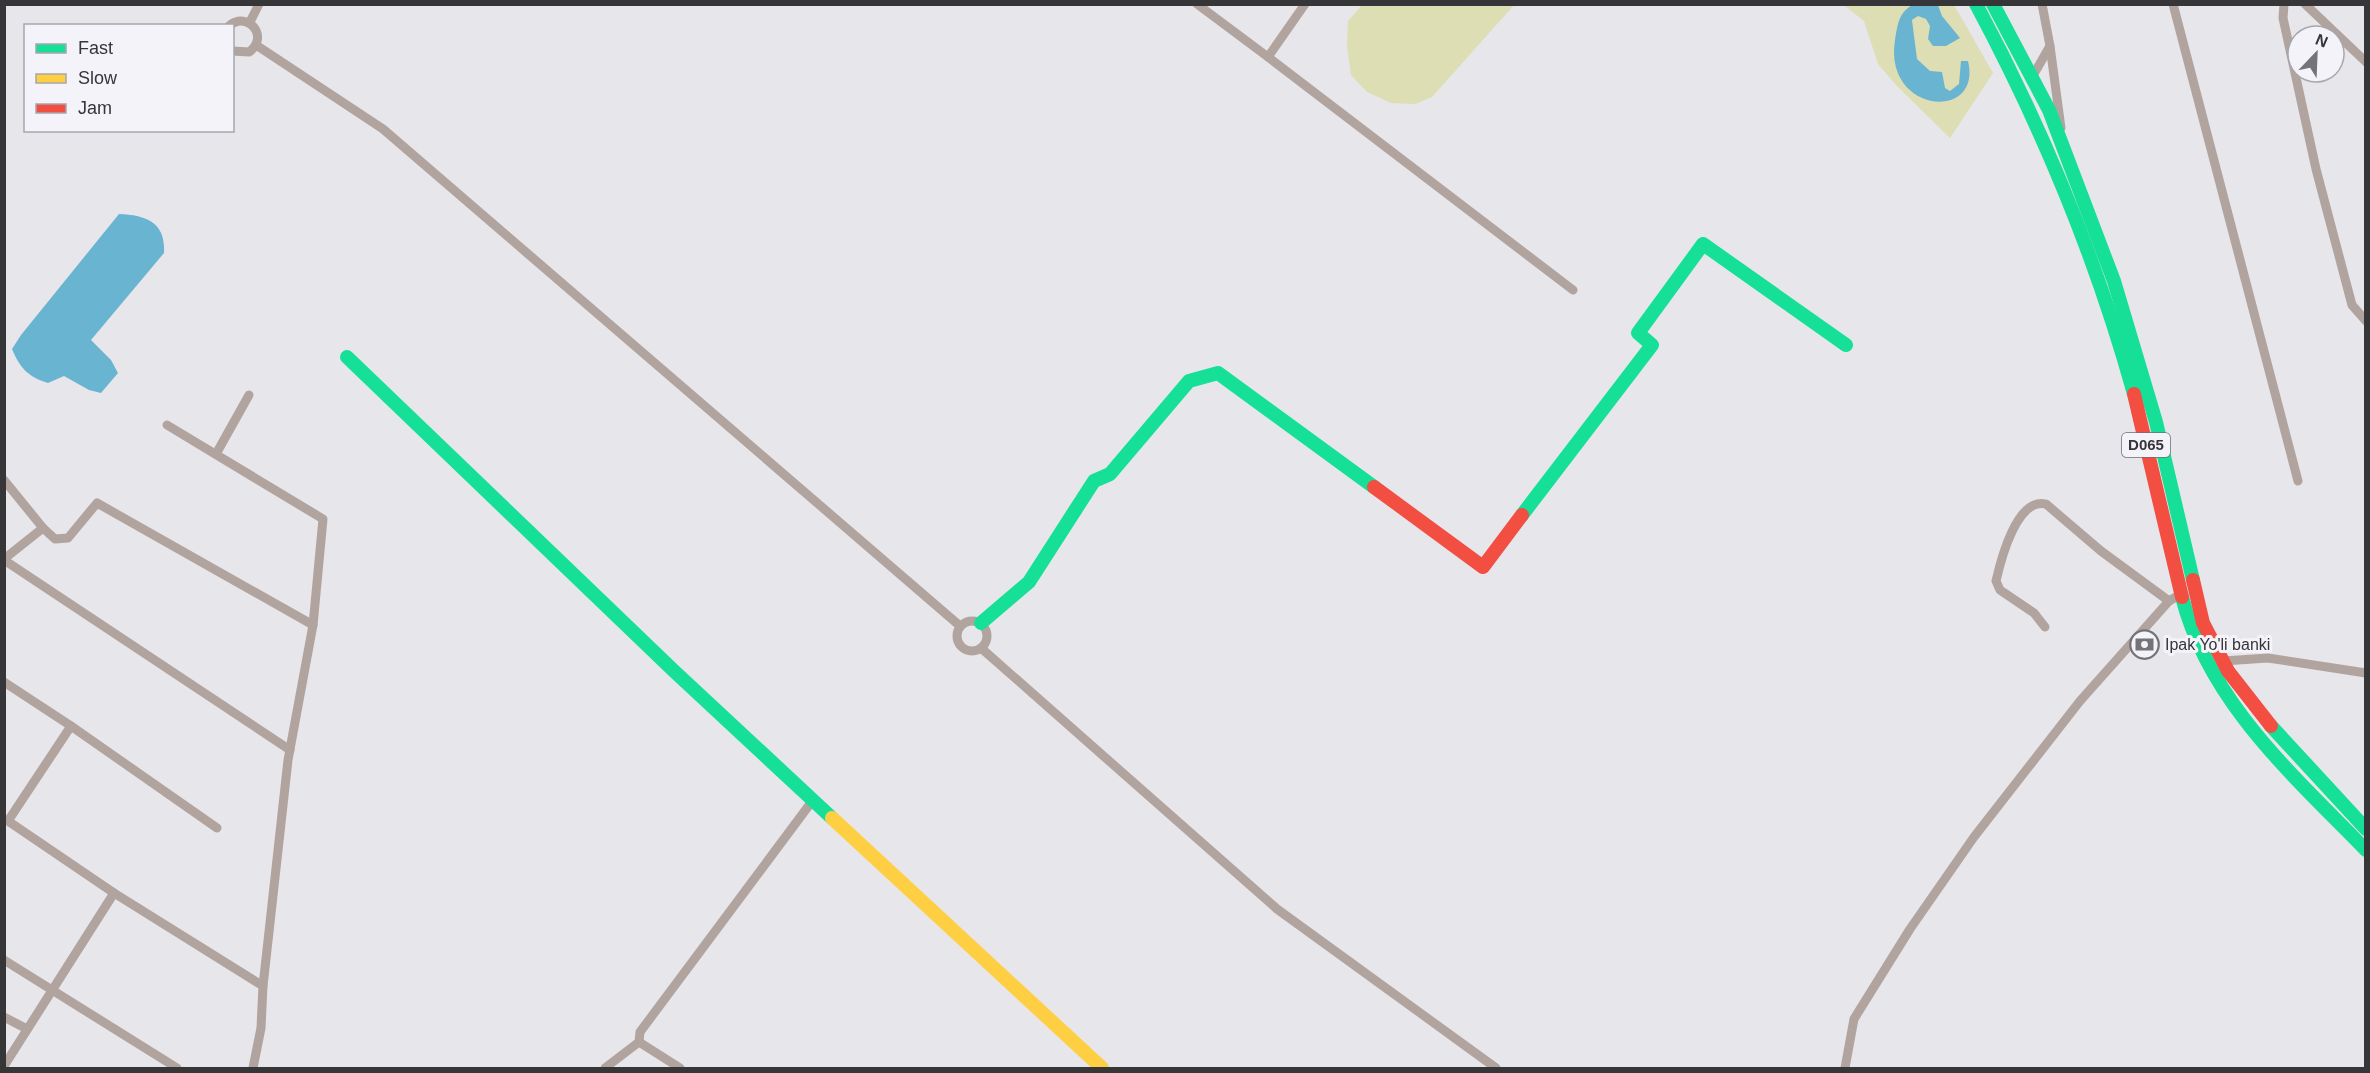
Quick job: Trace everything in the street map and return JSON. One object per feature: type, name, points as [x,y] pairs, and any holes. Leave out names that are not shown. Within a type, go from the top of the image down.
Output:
[{"type":"street","points":[[250,22],[259,4]]},
{"type":"street","points":[[1197,4],[1573,290]]},
{"type":"street","points":[[1268,57],[1305,4]]},
{"type":"street","name":"D065","points":[[1976,4],[2022,90],[2077,218],[2112,314],[2139,411],[2189,628],[2227,696],[2265,743],[2366,850]]},
{"type":"street","name":"D065","points":[[1993,4],[2033,76],[2064,145],[2124,311],[2156,422],[2197,589],[2203,623],[2223,661],[2258,711],[2366,828]]},
{"type":"street","points":[[2042,4],[2064,145]]},
{"type":"street","points":[[2173,4],[2298,481]]},
{"type":"street","points":[[2284,4],[2283,18],[2316,169],[2352,305],[2366,321]]},
{"type":"street","points":[[2305,4],[2366,62]]},
{"type":"street","points":[[233,24],[240,20],[250,22],[257,30],[256,45]]},
{"type":"street","points":[[234,51],[244,53],[256,45]]},
{"type":"street","points":[[256,45],[383,129],[960,626]]},
{"type":"street","points":[[2022,90],[2050,46]]},
{"type":"street","points":[[981,623],[1029,582],[1094,481],[1110,474],[1189,381],[1218,373],[1483,567],[1652,345],[1638,333],[1703,244],[1846,345]]},
{"type":"street","points":[[347,357],[674,671],[1102,1068]]},
{"type":"street","points":[[216,454],[249,395]]},
{"type":"street","points":[[167,425],[323,519],[313,626],[290,750],[262,986],[261,1028],[253,1068]]},
{"type":"street","points":[[4,480],[43,528],[55,539],[68,538],[97,503],[313,626]]},
{"type":"street","points":[[2045,627],[2034,613],[2000,590],[1996,581],[2020,514],[2037,503],[2046,504],[2101,551],[2169,602]]},
{"type":"street","points":[[43,528],[4,560],[290,750]]},
{"type":"street","points":[[1845,1068],[1854,1019],[1910,929],[1974,837],[2080,701],[2169,602],[2181,594],[2197,589]]},
{"type":"street","points":[[972,620],[981,623],[987,636],[981,648],[971,651],[962,648],[957,639],[960,626],[972,620]]},
{"type":"street","points":[[981,648],[1276,909],[1496,1068]]},
{"type":"street","points":[[2223,661],[2268,658],[2366,674]]},
{"type":"street","points":[[4,682],[217,828]]},
{"type":"street","points":[[71,726],[8,821],[114,893],[262,986]]},
{"type":"street","points":[[605,1068],[639,1042],[640,1032],[813,800]]},
{"type":"street","points":[[4,1066],[54,991],[114,893]]},
{"type":"street","points":[[4,960],[177,1068]]},
{"type":"street","points":[[4,1017],[27,1029]]},
{"type":"street","points":[[639,1042],[680,1068]]},
{"type":"green space","points":[[1363,4],[1514,5],[1432,97],[1415,104],[1391,103],[1367,92],[1351,75],[1347,46],[1348,21]]},
{"type":"green space","points":[[1844,5],[1954,5],[1993,73],[1950,138],[1878,64],[1864,21]]},
{"type":"water","points":[[1912,5],[1938,5],[1942,16],[1960,38],[1946,46],[1933,46],[1928,39],[1930,26],[1926,19],[1918,16],[1912,20],[1917,59],[1930,71],[1942,72],[1945,88],[1950,91],[1959,84],[1961,61],[1968,61],[1969,81],[1961,94],[1948,101],[1933,101],[1917,95],[1903,83],[1895,65],[1895,40],[1898,24],[1901,16]]},
{"type":"water","points":[[119,214],[138,216],[153,223],[162,234],[164,253],[91,340],[111,360],[118,373],[101,393],[89,390],[64,376],[48,383],[35,378],[22,367],[12,349]]},
{"type":"traffic: fast","points":[[1976,4],[2024,98],[2066,195],[2103,293],[2134,394]]},
{"type":"traffic: fast","points":[[1993,4],[2049,110],[2114,281],[2156,422],[2193,580]]},
{"type":"traffic: fast","points":[[1522,515],[1652,345],[1638,333],[1703,244],[1846,345]]},
{"type":"traffic: fast","points":[[347,357],[674,671],[832,818]]},
{"type":"traffic: fast","points":[[981,623],[1029,582],[1094,481],[1110,474],[1189,381],[1218,373],[1374,487]]},
{"type":"traffic: fast","points":[[2182,597],[2195,635],[2212,670],[2233,703],[2283,765],[2366,850]]},
{"type":"traffic: fast","points":[[2271,726],[2366,829]]},
{"type":"traffic: slow","points":[[832,818],[1102,1068]]},
{"type":"traffic: jam","points":[[2134,394],[2182,597]]},
{"type":"traffic: jam","points":[[1374,487],[1483,567],[1522,515]]},
{"type":"traffic: jam","points":[[2193,580],[2203,623],[2228,671],[2271,726]]},
{"type":"place","name":"Ipak Yo'li banki","points":[[2144,644]]}]
